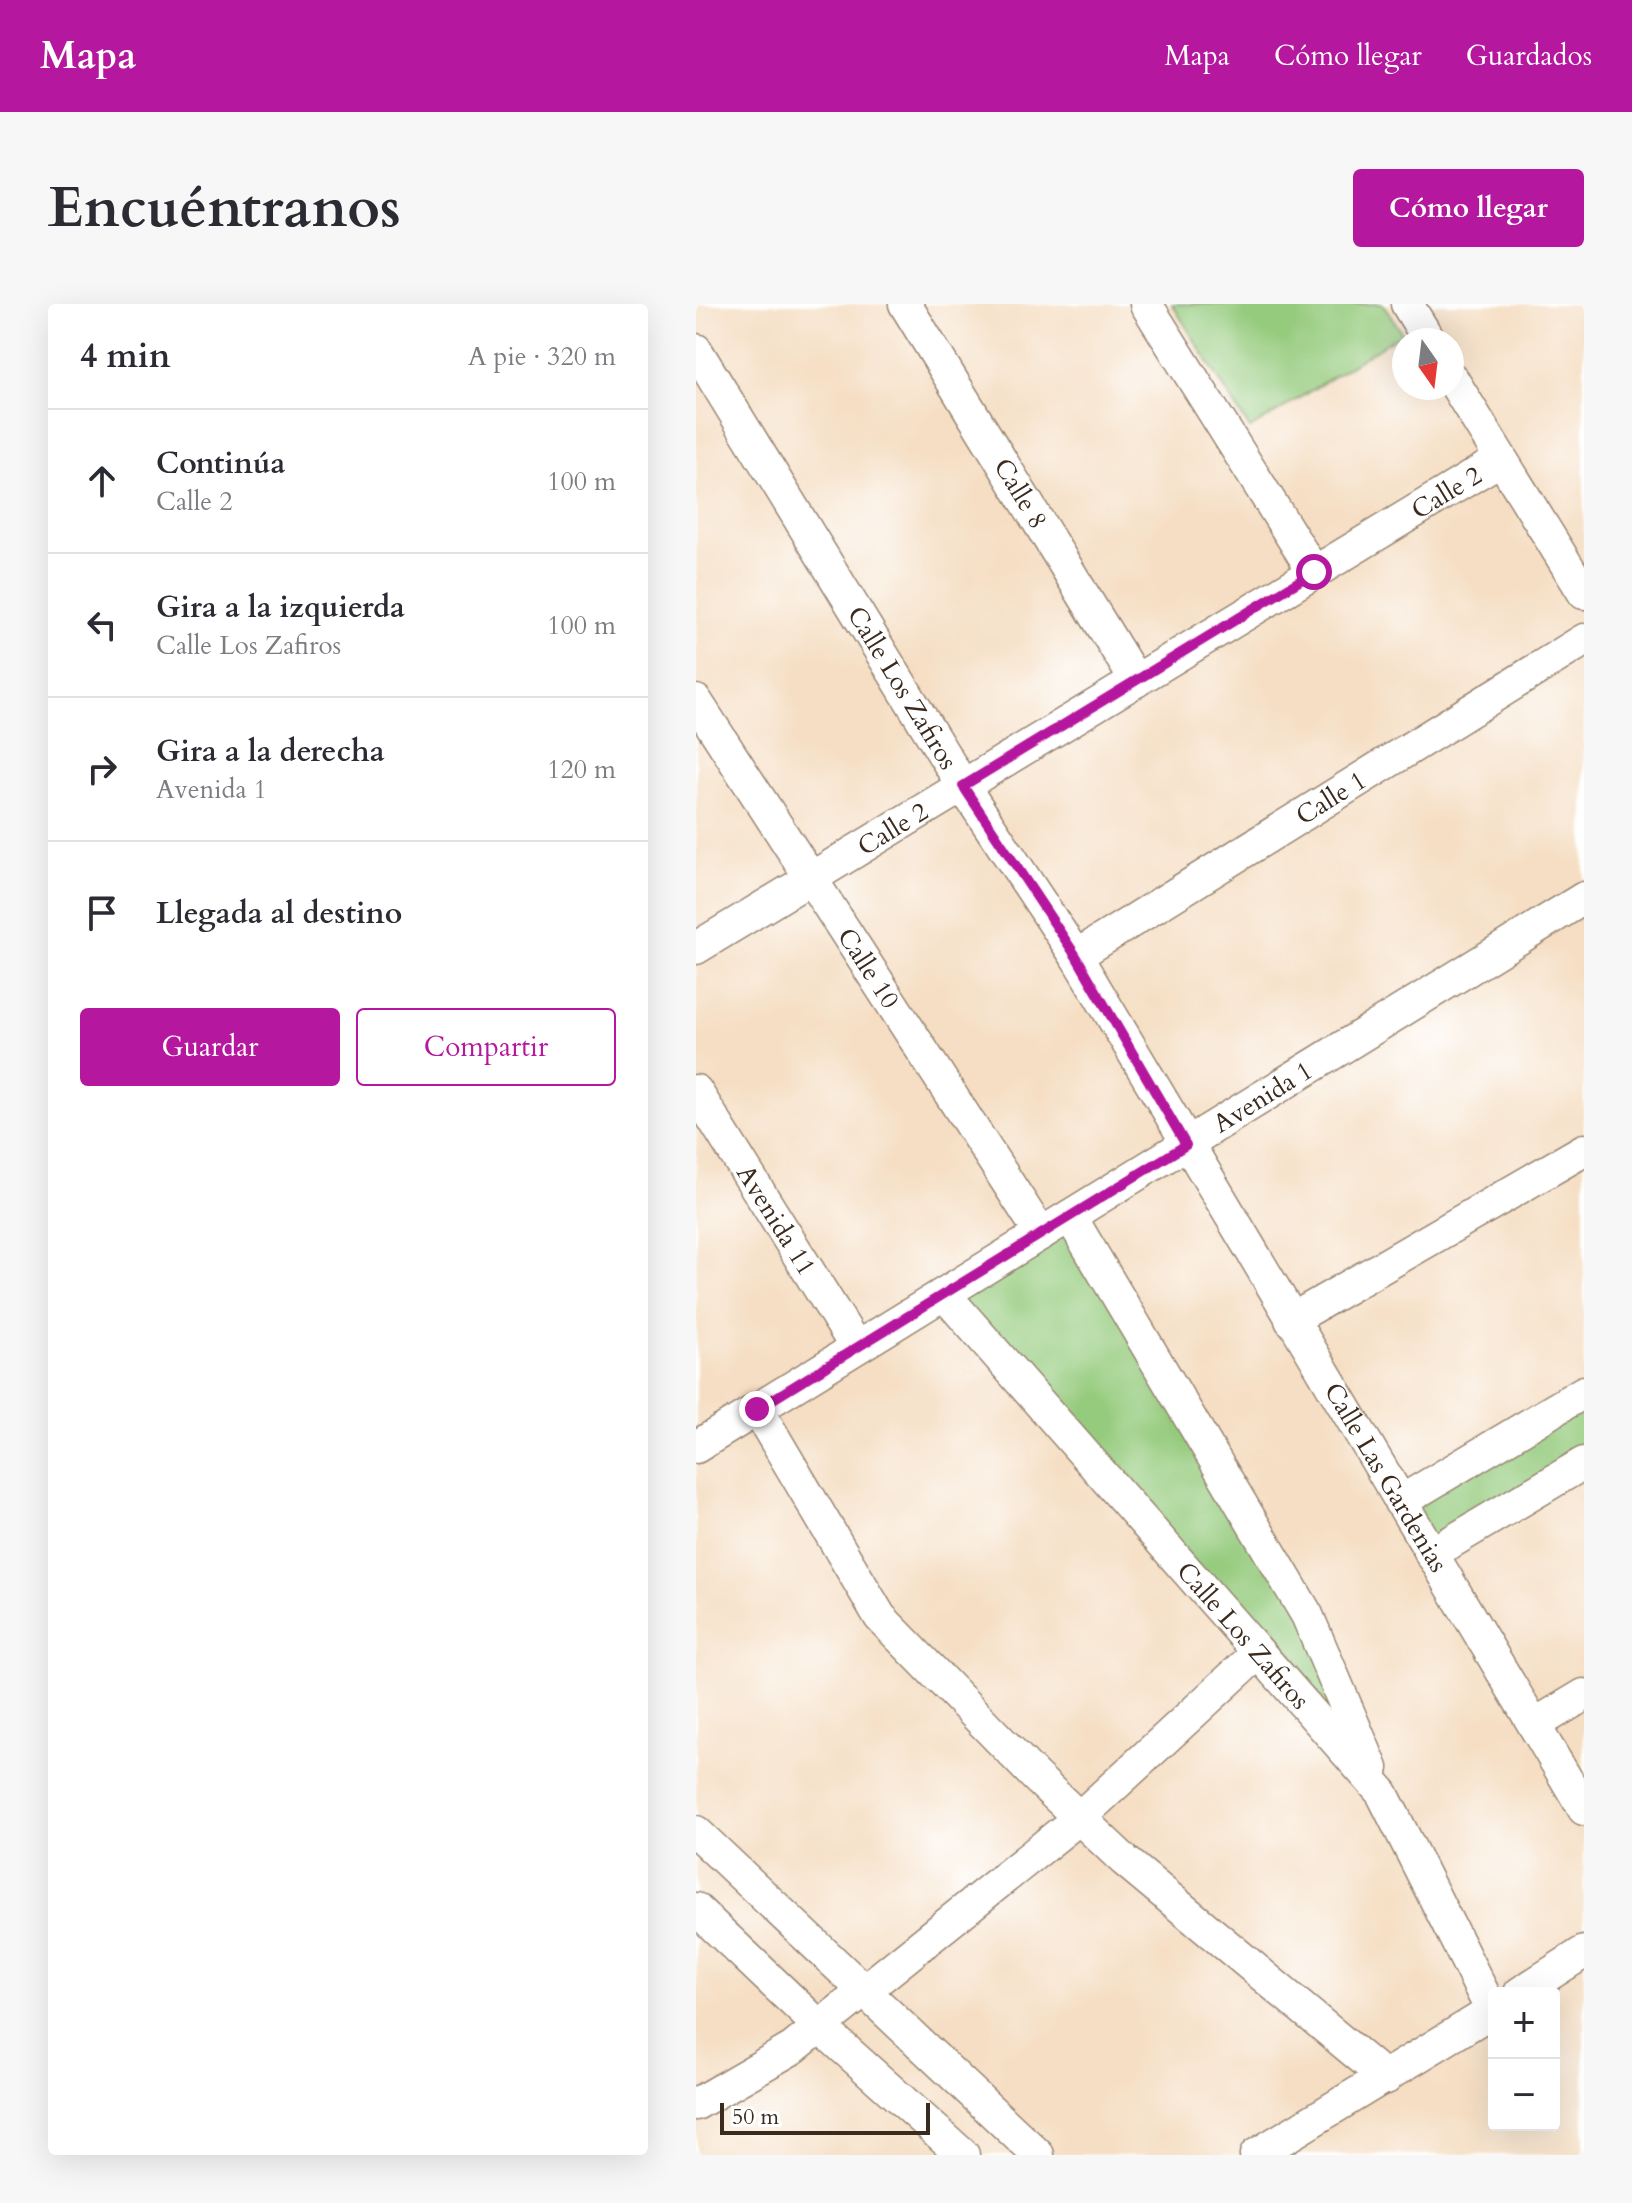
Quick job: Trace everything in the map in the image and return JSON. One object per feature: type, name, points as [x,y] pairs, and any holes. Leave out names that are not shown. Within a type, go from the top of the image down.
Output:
[{"type":"street","name":"Calle 8","points":[[905,304],[1136,681]]},
{"type":"street","points":[[1146,304],[1314,572]]},
{"type":"street","points":[[1407,304],[1422,328]]},
{"type":"street","name":"Calle Los Zafiros","points":[[696,350],[963,786],[1076,956],[1186,1145]]},
{"type":"street","points":[[1464,399],[1584,593]]},
{"type":"street","name":"Calle 2","points":[[696,948],[1501,459]]},
{"type":"street","name":"Calle 1","points":[[1076,956],[1584,640]]},
{"type":"street","name":"Calle 10","points":[[696,701],[1041,1234]]},
{"type":"street","name":"Avenida 1","points":[[696,1447],[1186,1145],[1580,909]]},
{"type":"street","name":"Avenida 11","points":[[696,1091],[856,1347]]},
{"type":"street","name":"Calle Las Gardenias","points":[[1186,1145],[1584,1809]]},
{"type":"street","points":[[1291,1320],[1584,1150]]},
{"type":"street","points":[[1070,1216],[1307,1615],[1382,1793]]},
{"type":"street","name":"Calle Los Zafiros","points":[[944,1294],[1382,1793],[1488,2000]]},
{"type":"street","points":[[1400,1502],[1584,1392]]},
{"type":"street","points":[[757,1409],[880,1617],[1079,1818],[1136,1870],[1386,2078]]},
{"type":"street","points":[[1431,1554],[1584,1463]]},
{"type":"street","points":[[696,2104],[793,2048],[863,1992],[1079,1818],[1258,1653]]},
{"type":"street","points":[[1534,1725],[1584,1695]]},
{"type":"street","points":[[696,1832],[1038,2155]]},
{"type":"street","points":[[696,1909],[819,2026],[963,2155]]},
{"type":"street","points":[[1529,1987],[1584,1952]]},
{"type":"street","points":[[1256,2155],[1488,2013]]},
{"type":"green space","points":[[1172,304],[1383,304],[1399,328],[1392,328],[1392,339],[1250,429]]},
{"type":"green space","points":[[1070,1216],[1307,1615],[1382,1793],[951,1302]]},
{"type":"green space","points":[[1584,1392],[1584,1463],[1431,1554],[1400,1502]]},
{"type":"route","points":[[757,1409],[1186,1145],[1076,956],[963,786],[1314,572]]}]
